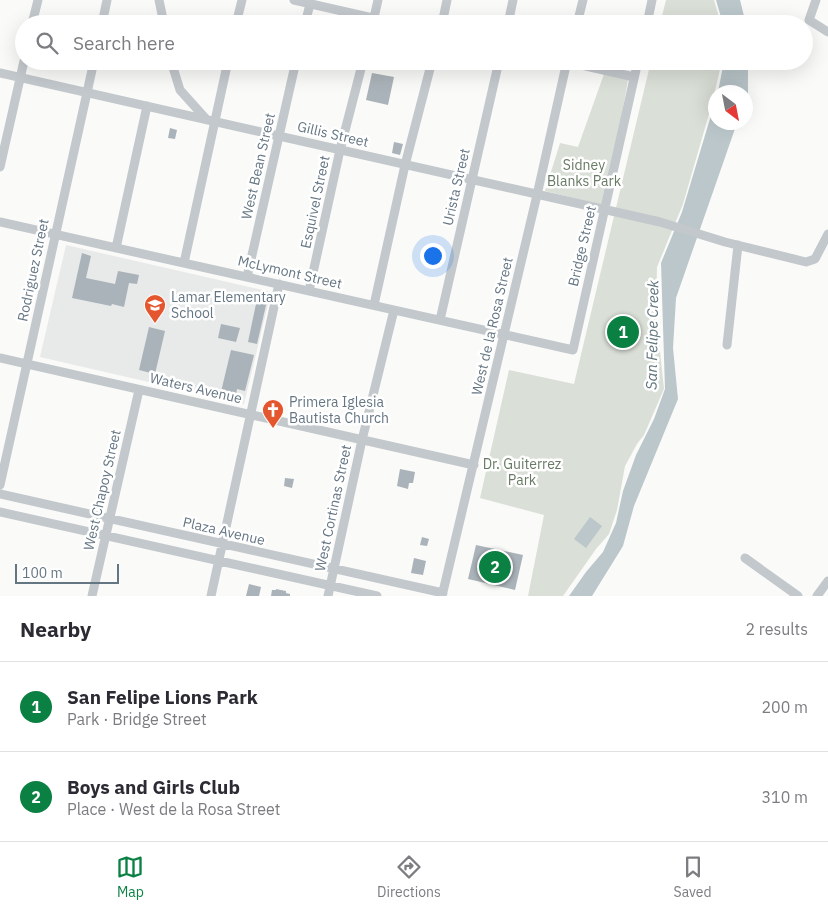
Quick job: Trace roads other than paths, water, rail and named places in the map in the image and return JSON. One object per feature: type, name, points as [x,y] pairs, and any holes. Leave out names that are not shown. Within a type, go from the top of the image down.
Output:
[{"type":"street","points":[[34,15],[38,0]]},
{"type":"street","points":[[104,15],[107,0]]},
{"type":"street","points":[[158,0],[162,15]]},
{"type":"street","points":[[238,15],[242,0]]},
{"type":"street","points":[[294,0],[310,2],[354,15]]},
{"type":"street","points":[[375,15],[378,0]]},
{"type":"street","points":[[444,15],[447,0]]},
{"type":"street","points":[[510,15],[513,0]]},
{"type":"street","points":[[579,15],[583,0]]},
{"type":"street","points":[[649,15],[652,0]]},
{"type":"street","points":[[811,15],[816,0]]},
{"type":"street","points":[[307,15],[310,2]]},
{"type":"street","points":[[813,23],[828,32]]},
{"type":"street","points":[[0,167],[22,70]]},
{"type":"street","name":"Rodriguez Street","points":[[0,485],[92,70]]},
{"type":"street","points":[[174,70],[180,90],[211,121]]},
{"type":"street","points":[[184,263],[211,121],[225,70]]},
{"type":"street","name":"West Bean Street","points":[[247,277],[294,70]]},
{"type":"street","name":"Esquivel Street","points":[[309,291],[340,150],[361,70]]},
{"type":"street","points":[[374,305],[405,165],[430,70]]},
{"type":"street","name":"Urista Street","points":[[440,320],[497,70]]},
{"type":"street","name":"West de la Rosa Street","points":[[443,594],[537,195],[564,70]]},
{"type":"street","points":[[604,70],[634,77]]},
{"type":"street","name":"Bridge Street","points":[[573,350],[636,70]]},
{"type":"street","name":"Gillis Street","points":[[0,73],[660,222],[806,262],[815,258],[828,234]]},
{"type":"street","points":[[116,248],[147,106]]},
{"type":"street","name":"McLymont Street","points":[[0,222],[573,350]]},
{"type":"street","points":[[728,345],[738,244]]},
{"type":"street","points":[[211,596],[279,284]]},
{"type":"street","name":"West Cortinas Street","points":[[328,596],[362,440],[394,310]]},
{"type":"street","name":"Waters Avenue","points":[[0,358],[474,465]]},
{"type":"street","name":"West Chapoy Street","points":[[92,596],[140,390]]},
{"type":"street","name":"Plaza Avenue","points":[[0,494],[443,594]]},
{"type":"street","points":[[0,512],[377,596]]},
{"type":"street","points":[[746,558],[798,596]]},
{"type":"street","points":[[817,596],[828,581]]},
{"type":"place","name":"Lamar Elementary School","points":[[155,324]]},
{"type":"place","name":"San Felipe Lions Park","points":[[623,332]]},
{"type":"place","name":"Primera Iglesia Bautista Church","points":[[273,429]]},
{"type":"place","name":"Boys and Girls Club","points":[[495,567]]},
{"type":"park label","name":"Sidney Blanks Park","points":[[584,174]]},
{"type":"park label","name":"Dr. Guiterrez Park","points":[[522,472]]},
{"type":"water label","name":"San Felipe Creek","points":[[652,335]]}]
